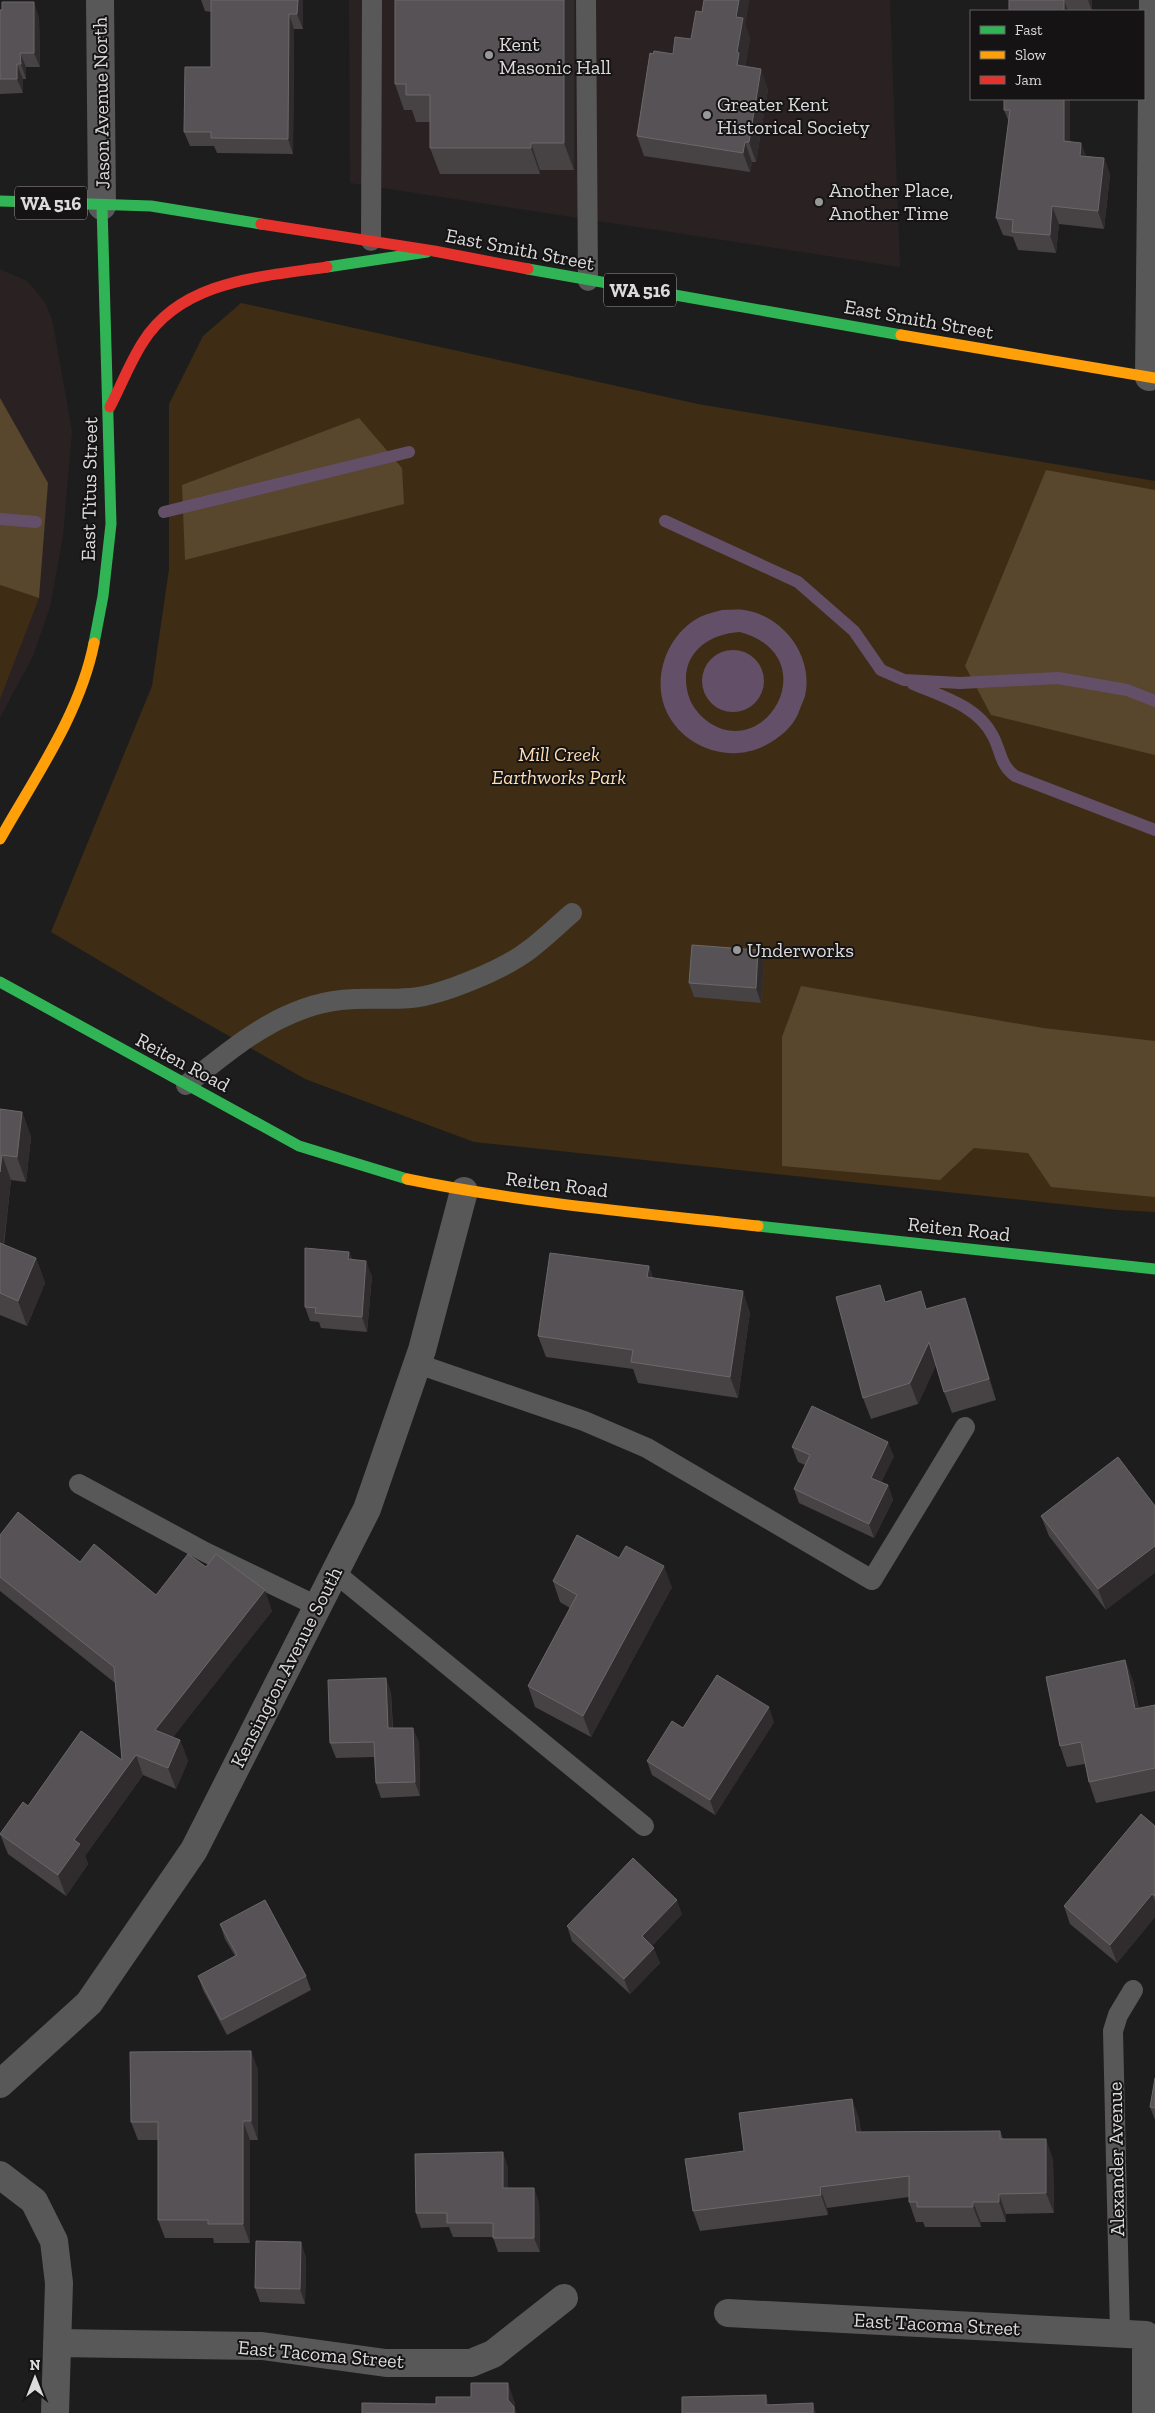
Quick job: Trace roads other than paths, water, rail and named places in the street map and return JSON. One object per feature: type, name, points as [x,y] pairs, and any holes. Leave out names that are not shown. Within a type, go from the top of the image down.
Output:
[{"type":"street","name":"Jason Avenue North","points":[[100,0],[102,206]]},
{"type":"street","points":[[1152,378],[1153,0]]},
{"type":"street","name":"East Smith Street","points":[[0,201],[102,206],[151,206],[434,251],[588,281],[1152,378]]},
{"type":"street","name":"East Titus Street","points":[[0,838],[65,725],[90,664],[104,596],[111,524],[102,206]]},
{"type":"street","points":[[108,410],[143,342],[162,318],[190,297],[236,281],[434,251]]},
{"type":"street","name":"Reiten Road","points":[[0,982],[299,1146],[391,1176],[464,1191],[570,1205],[1155,1269]]},
{"type":"street","name":"Kensington Avenue South","points":[[0,2084],[89,2003],[194,1850],[367,1509],[418,1364],[464,1191]]},
{"type":"street","points":[[0,2175],[34,2201],[54,2241],[59,2283],[55,2413]]},
{"type":"street","name":"East Tacoma Street","points":[[57,2343],[262,2346],[386,2363],[470,2363],[493,2354],[564,2298]]},
{"type":"street","name":"East Tacoma Street","points":[[728,2313],[1133,2334]]},
{"type":"street","name":"Alexander Avenue","points":[[1133,2334],[1146,2413]]},
{"type":"lane","points":[[371,241],[372,0]]},
{"type":"lane","points":[[586,0],[588,281]]},
{"type":"lane","points":[[186,1085],[252,1032],[303,1009],[344,998],[412,998],[448,989],[488,972],[528,951],[572,913]]},
{"type":"lane","points":[[418,1364],[584,1421],[647,1448],[872,1580],[965,1427]]},
{"type":"lane","points":[[79,1484],[205,1552],[317,1606]]},
{"type":"lane","points":[[334,1572],[644,1826]]},
{"type":"lane","name":"Alexander Avenue","points":[[1133,1990],[1118,2015],[1113,2032],[1133,2334]]},
{"type":"waterway","points":[[164,512],[409,452]]},
{"type":"waterway","points":[[0,519],[36,522]]},
{"type":"waterway","points":[[665,521],[798,582],[854,631],[881,670],[904,680],[960,683],[1058,678],[1127,690],[1155,701]]},
{"type":"waterway","points":[[913,684],[958,703],[978,717],[993,736],[1006,767],[1015,776],[1155,830]]},
{"type":"place","name":"Kent Masonic Hall","points":[[489,55]]},
{"type":"place","name":"Greater Kent Historical Society","points":[[707,115]]},
{"type":"place","name":"Another Place, Another Time","points":[[819,202]]},
{"type":"place","name":"Underworks","points":[[737,950]]},
{"type":"park label","name":"Mill Creek Earthworks Park","points":[[559,766]]}]
